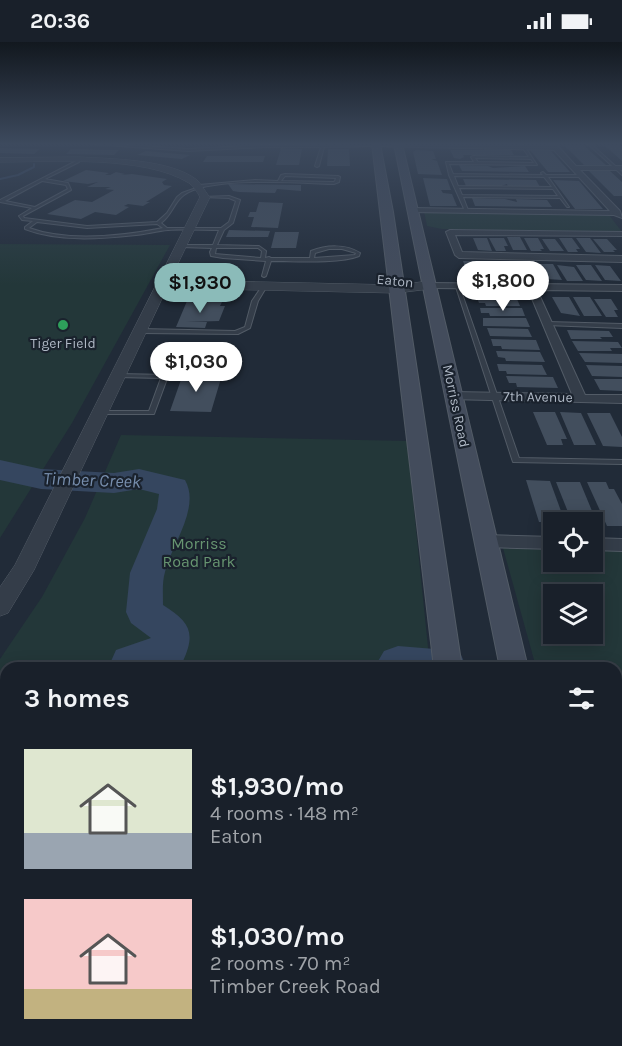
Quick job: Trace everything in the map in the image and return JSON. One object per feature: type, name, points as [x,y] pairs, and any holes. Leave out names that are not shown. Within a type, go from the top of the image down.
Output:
[{"type":"main road","points":[[384,191],[447,662]]},
{"type":"main road","name":"Morriss Road","points":[[408,191],[513,662]]},
{"type":"street","points":[[0,606],[23,570],[102,413],[205,197],[202,191]]},
{"type":"street","points":[[596,191],[619,216]]},
{"type":"street","points":[[412,210],[619,216]]},
{"type":"street","points":[[622,234],[450,232],[459,255],[622,259]]},
{"type":"street","name":"Eaton","points":[[166,279],[429,285]]},
{"type":"street","points":[[429,285],[622,288]]},
{"type":"street","points":[[531,286],[580,398]]},
{"type":"street","name":"7th Avenue","points":[[453,396],[622,399]]},
{"type":"street","points":[[486,541],[543,543]]},
{"type":"street","points":[[603,544],[622,545]]},
{"type":"lane","points":[[22,191],[1,202],[35,208]]},
{"type":"lane","points":[[67,191],[21,216],[23,219],[87,227],[158,223],[165,218],[181,193],[187,191]]},
{"type":"lane","points":[[458,191],[466,210]]},
{"type":"lane","points":[[557,191],[568,206]]},
{"type":"lane","points":[[460,196],[561,197]]},
{"type":"lane","points":[[205,197],[229,197],[238,200],[231,223],[222,229],[214,246],[213,255],[218,257],[312,259],[351,258],[357,256],[358,253],[350,249],[322,249],[313,252],[312,259]]},
{"type":"lane","points":[[36,220],[26,228],[60,236],[90,236],[166,229],[222,229]]},
{"type":"lane","points":[[158,223],[166,229]]},
{"type":"lane","points":[[141,331],[236,333],[247,328],[264,281],[266,258],[264,251],[260,248],[181,246]]},
{"type":"lane","points":[[457,285],[516,460],[622,462]]},
{"type":"lane","points":[[548,324],[621,327]]},
{"type":"lane","points":[[102,413],[152,413],[165,376],[119,376]]},
{"type":"green space","points":[[424,211],[609,215],[622,232],[442,229],[427,226]]},
{"type":"green space","name":"Tiger Field","points":[[0,244],[170,245],[72,423],[0,538]]},
{"type":"green space","name":"Morriss Road Park","points":[[121,435],[407,441],[429,662],[0,662],[42,597],[85,518]]},
{"type":"green space","points":[[503,548],[543,550],[543,572],[603,572],[603,551],[622,551],[622,662],[535,662]]},
{"type":"building","points":[[112,191],[164,191],[143,206],[128,204],[124,206],[129,207],[116,215],[95,212],[81,219],[47,214],[75,200],[92,202]]},
{"type":"building","points":[[233,191],[276,191],[275,193]]},
{"type":"building","points":[[426,191],[442,191],[452,194],[457,206],[430,206]]},
{"type":"building","points":[[561,191],[587,191],[603,209],[575,209]]},
{"type":"building","points":[[609,191],[622,191],[622,196],[614,196]]},
{"type":"building","points":[[472,198],[505,199],[517,202],[516,199],[547,200],[552,207],[475,206]]},
{"type":"building","points":[[259,202],[283,203],[278,228],[251,227],[254,217],[248,217],[250,212],[256,212]]},
{"type":"building","points":[[229,230],[270,231],[268,237],[226,237]]},
{"type":"building","points":[[275,232],[299,232],[296,248],[271,248]]},
{"type":"building","points":[[507,237],[520,237],[527,250],[513,250]]},
{"type":"building","points":[[473,238],[487,238],[492,251],[478,250]]},
{"type":"building","points":[[489,238],[504,238],[508,246],[504,246],[506,251],[496,251]]},
{"type":"building","points":[[524,238],[538,238],[544,249],[531,251]]},
{"type":"building","points":[[559,238],[572,238],[580,249],[576,249],[578,252],[568,252]]},
{"type":"building","points":[[576,238],[590,238],[601,253],[586,252]]},
{"type":"building","points":[[542,239],[555,239],[564,251],[550,251]]},
{"type":"building","points":[[593,239],[607,239],[617,250],[604,252]]},
{"type":"building","points":[[463,261],[477,261],[483,277],[468,276]]},
{"type":"building","points":[[481,261],[492,261],[494,265],[498,265],[502,276],[487,276]]},
{"type":"building","points":[[502,261],[518,264],[524,277],[508,277]]},
{"type":"building","points":[[520,262],[537,265],[544,278],[528,278]]},
{"type":"building","points":[[539,264],[553,264],[562,280],[547,279]]},
{"type":"building","points":[[557,265],[574,267],[583,281],[567,281]]},
{"type":"building","points":[[576,265],[591,265],[602,281],[586,280]]},
{"type":"building","points":[[595,265],[610,266],[621,281],[605,280]]},
{"type":"building","points":[[552,297],[569,297],[580,316],[561,313]]},
{"type":"building","points":[[573,297],[590,297],[602,316],[584,316]]},
{"type":"building","points":[[477,298],[517,299],[520,306],[486,306],[485,303],[479,303]]},
{"type":"building","points":[[594,299],[611,299],[618,310],[614,310],[618,317],[606,317]]},
{"type":"building","points":[[187,301],[222,302],[220,306],[225,306],[219,321],[186,322],[207,322],[205,328],[176,327]]},
{"type":"building","points":[[480,308],[522,308],[525,316],[490,316],[489,313],[481,313]]},
{"type":"building","points":[[483,318],[526,318],[530,327],[483,326]]},
{"type":"building","points":[[487,328],[528,329],[532,337],[490,336]]},
{"type":"building","points":[[567,330],[609,331],[613,337],[571,339]]},
{"type":"building","points":[[491,339],[536,340],[540,350],[502,349],[501,346],[493,346]]},
{"type":"building","points":[[572,341],[618,342],[622,348],[610,348],[612,351],[578,351]]},
{"type":"building","points":[[496,351],[540,352],[545,362],[506,361],[505,358],[498,357]]},
{"type":"building","points":[[579,353],[622,354],[622,363],[585,362]]},
{"type":"building","points":[[497,364],[542,365],[547,375],[507,374],[506,371],[499,371]]},
{"type":"building","points":[[586,365],[622,366],[622,377],[592,376]]},
{"type":"building","points":[[183,374],[222,375],[211,412],[170,411]]},
{"type":"building","points":[[506,376],[553,377],[558,388],[517,387],[516,383],[509,383]]},
{"type":"building","points":[[594,379],[622,379],[622,391],[600,390]]},
{"type":"building","points":[[533,412],[555,412],[567,439],[561,439],[563,445],[547,445]]},
{"type":"building","points":[[560,412],[581,413],[596,445],[574,445]]},
{"type":"building","points":[[587,413],[610,413],[622,437],[622,447],[603,446]]},
{"type":"building","points":[[526,480],[550,481],[561,512],[543,512],[543,522],[539,522]]},
{"type":"building","points":[[556,482],[580,482],[592,512],[568,512]]},
{"type":"building","points":[[587,482],[606,482],[609,489],[614,489],[622,504],[622,526],[607,526],[603,512],[601,512]]},
{"type":"waterway","name":"Timber Creek","points":[[0,470],[41,479],[114,483],[139,479],[174,487],[173,509],[147,573],[144,612],[170,629],[169,649],[133,662]]},
{"type":"place","name":"Tiger Field","points":[[63,325]]}]
